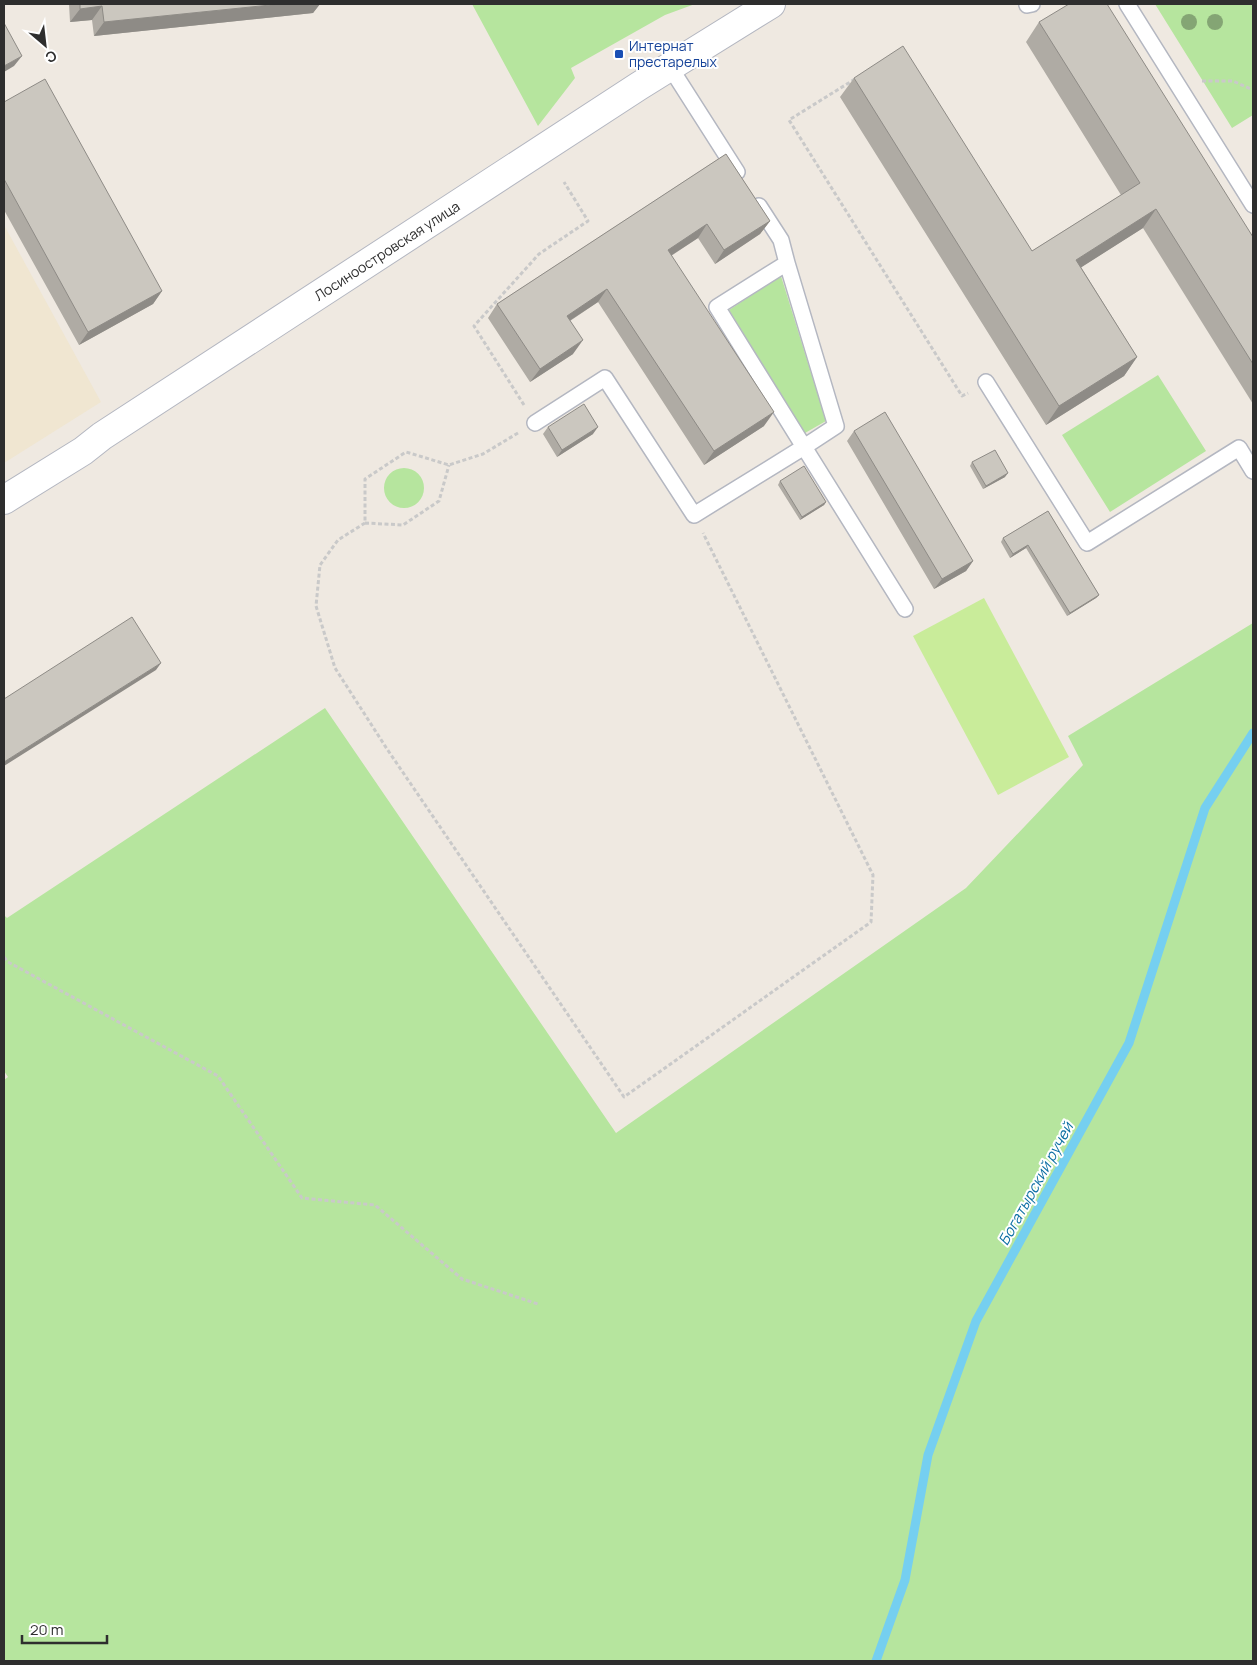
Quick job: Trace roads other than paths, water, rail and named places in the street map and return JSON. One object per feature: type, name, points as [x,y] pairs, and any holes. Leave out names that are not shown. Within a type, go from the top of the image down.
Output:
[{"type":"street","name":"Лосиноостровская улица","points":[[4,500],[83,451],[102,436],[670,67],[771,4]]},
{"type":"lane","points":[[1127,4],[1253,205]]},
{"type":"lane","points":[[535,423],[606,378],[694,515],[836,426],[781,240],[670,67]]},
{"type":"lane","points":[[787,263],[717,307],[905,609]]},
{"type":"lane","points":[[986,382],[1087,543],[1239,448],[1253,471]]},
{"type":"waterway","name":"Богатырский ручей","points":[[876,1661],[905,1580],[928,1455],[976,1321],[1129,1043],[1205,808],[1253,733]]},
{"type":"place","name":"Интернат престарелых","points":[[619,54]]}]
